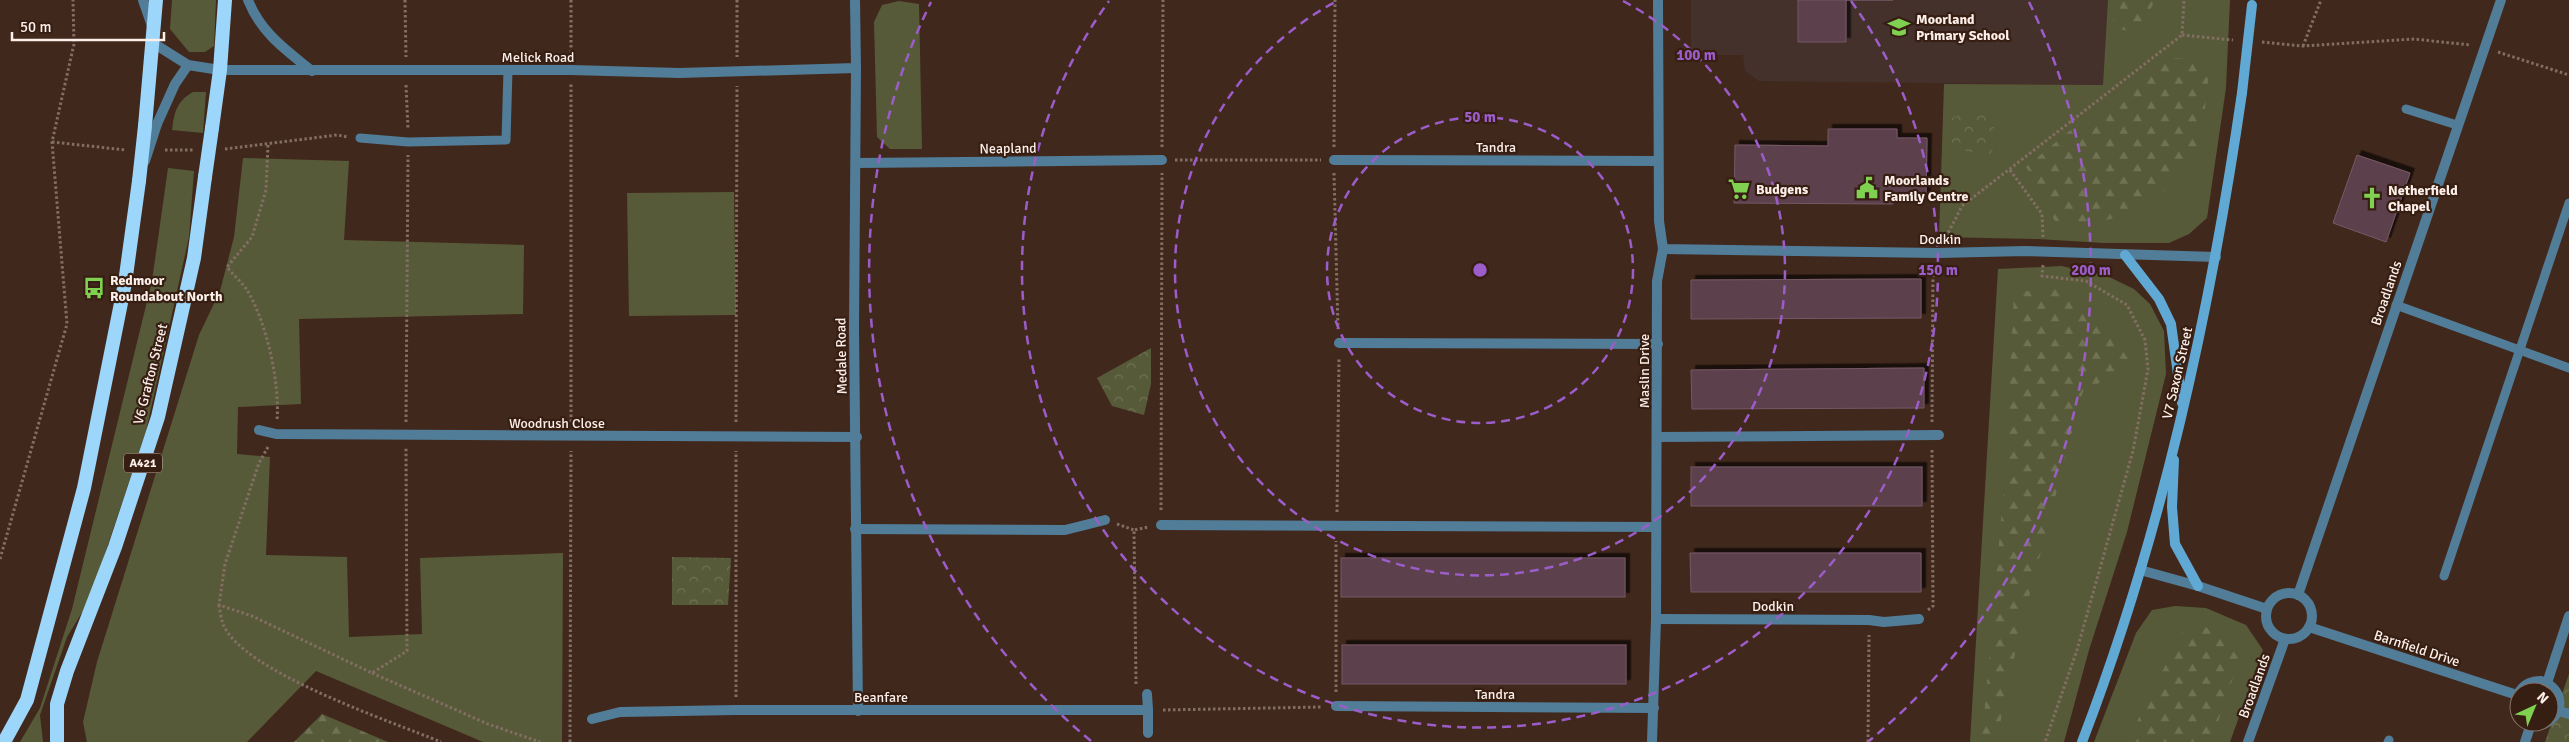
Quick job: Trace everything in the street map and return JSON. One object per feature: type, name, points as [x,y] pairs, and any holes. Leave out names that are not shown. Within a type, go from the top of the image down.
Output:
[{"type":"highway","points":[[4,742],[27,700],[84,488],[125,283],[139,181],[151,125],[156,0]]},
{"type":"highway","name":"V6 Grafton Street","points":[[57,742],[57,704],[115,546],[158,417],[194,258],[220,70],[225,0]]},
{"type":"main road","name":"V7 Saxon Street","points":[[2082,742],[2140,570],[2175,442],[2216,258],[2242,93],[2252,2]]},
{"type":"main road","points":[[2125,255],[2159,299],[2171,324],[2182,411]]},
{"type":"main road","points":[[2175,442],[2174,539],[2184,563],[2198,586]]},
{"type":"street","points":[[143,0],[154,37],[188,66],[151,125]]},
{"type":"street","points":[[248,0],[255,15],[274,41],[312,71]]},
{"type":"street","name":"Medale Road","points":[[855,0],[854,328],[858,711]]},
{"type":"street","name":"Maslin Drive","points":[[1652,742],[1656,619],[1658,438],[1657,281],[1663,249],[1659,221],[1658,0]]},
{"type":"street","name":"Broadlands","points":[[2298,595],[2501,0]]},
{"type":"street","name":"Melick Road","points":[[188,66],[220,70],[312,71],[572,70],[737,72],[856,68]]},
{"type":"street","name":"Neapland","points":[[856,163],[1162,160]]},
{"type":"street","name":"Tandra","points":[[1334,160],[1658,161]]},
{"type":"street","name":"Dodkin","points":[[1663,249],[1938,253],[2043,252],[2216,258]]},
{"type":"street","points":[[1339,343],[1658,344]]},
{"type":"street","name":"Woodrush Close","points":[[259,430],[276,434],[406,436],[856,437]]},
{"type":"street","points":[[1658,438],[1939,436]]},
{"type":"street","points":[[855,530],[1065,530],[1105,520]]},
{"type":"street","points":[[1161,525],[1336,527],[1656,526]]},
{"type":"street","points":[[2140,570],[2198,586],[2267,609]]},
{"type":"street","points":[[2283,594],[2298,595],[2309,606],[2311,620],[2302,635],[2285,639],[2271,631],[2267,625],[2267,609],[2276,597],[2283,594]]},
{"type":"street","points":[[2547,682],[2569,616]]},
{"type":"street","name":"Dodkin","points":[[1656,619],[1869,620],[1884,622],[1919,619]]},
{"type":"street","name":"Barnfield Drive","points":[[2309,626],[2509,692]]},
{"type":"street","name":"Broadlands","points":[[2248,742],[2285,639]]},
{"type":"street","points":[[1147,694],[1148,733]]},
{"type":"street","points":[[2559,696],[2564,713]]},
{"type":"street","name":"Tandra","points":[[1336,706],[1654,708]]},
{"type":"street","name":"Beanfare","points":[[592,719],[620,712],[736,710],[1148,710]]},
{"type":"lane","points":[[360,138],[408,142],[506,140],[508,70]]},
{"type":"lane","points":[[2406,109],[2457,125]]},
{"type":"lane","points":[[2444,576],[2569,203]]},
{"type":"lane","points":[[2396,305],[2569,368]]},
{"type":"path","points":[[0,559],[67,324],[52,142],[74,44],[73,0]]},
{"type":"path","points":[[372,673],[407,651],[408,142],[405,0]]},
{"type":"path","points":[[570,742],[571,0]]},
{"type":"path","points":[[736,710],[737,0]]},
{"type":"path","points":[[1147,694],[1135,684],[1134,530],[1161,525],[1163,0]]},
{"type":"path","points":[[2182,35],[2184,0]]},
{"type":"path","points":[[2304,46],[2321,0]]},
{"type":"path","points":[[1938,253],[1962,206],[2182,35],[2238,40]]},
{"type":"path","points":[[2257,42],[2304,46],[2414,38],[2484,47],[2569,75]]},
{"type":"path","points":[[268,145],[266,190],[252,237],[227,267],[247,290],[267,339],[279,398],[276,434],[263,453],[236,527],[225,564],[219,605],[223,625],[234,639],[281,675],[312,690],[441,742]]},
{"type":"path","points":[[1162,160],[1334,160]]},
{"type":"path","points":[[2010,170],[2042,214],[2042,276],[2086,281],[2127,305],[2146,340],[2148,369],[2133,451],[2077,650],[2045,742]]},
{"type":"path","points":[[219,605],[252,616],[372,673],[488,724],[540,742]]},
{"type":"path","points":[[1868,742],[1869,620]]},
{"type":"path","points":[[1148,710],[1336,706]]},
{"type":"shaded area","name":"Moorland Primary School","points":[[1691,0],[2108,0],[2104,85],[1759,81],[1745,71],[1743,55],[1691,55]]},
{"type":"green space","points":[[172,0],[216,0],[214,46],[205,52],[189,52],[170,29]]},
{"type":"green space","points":[[2108,0],[2230,0],[2226,88],[2207,218],[2189,234],[2169,243],[2104,243],[2037,239],[1939,237],[1944,84],[2103,85]]},
{"type":"green space","points":[[2115,0],[2156,0],[2135,33],[2113,27]]},
{"type":"green space","points":[[899,1],[919,4],[922,149],[890,149],[877,137],[874,22],[882,5]]},
{"type":"green space","points":[[2165,58],[2201,59],[2209,74],[2203,126],[2194,160],[2164,191],[2121,216],[2075,229],[2054,220],[2045,195],[2026,167],[2073,128],[2092,121],[2124,102]]},
{"type":"green space","points":[[193,92],[206,92],[203,133],[172,130],[177,108],[183,99]]},
{"type":"green space","points":[[1969,109],[1990,117],[1998,139],[1990,155],[1953,149],[1949,120]]},
{"type":"green space","points":[[243,158],[349,161],[344,240],[524,245],[523,314],[299,319],[301,404],[238,407],[237,454],[270,457],[266,555],[347,557],[349,637],[422,634],[420,558],[563,553],[562,742],[483,742],[316,671],[247,742],[87,742],[83,722],[97,662],[199,335],[220,291],[234,237]]},
{"type":"green space","points":[[168,168],[194,171],[189,237],[146,431],[89,601],[67,637],[40,715],[43,742],[20,742],[40,708],[72,609],[152,281]]},
{"type":"green space","points":[[734,192],[736,315],[629,316],[627,193]]},
{"type":"green space","points":[[2061,266],[2105,275],[2134,289],[2150,304],[2164,331],[2166,374],[2127,532],[2089,650],[2064,742],[1970,742],[1998,269]]},
{"type":"green space","points":[[2060,289],[2099,316],[2133,366],[2083,391],[2020,631],[1996,742],[1982,742],[2006,461],[2014,292]]},
{"type":"green space","points":[[1151,348],[1151,384],[1144,415],[1112,406],[1097,378]]},
{"type":"green space","points":[[672,557],[731,558],[728,605],[672,605]]},
{"type":"green space","points":[[2175,606],[2206,608],[2246,625],[2263,650],[2230,742],[2094,742],[2136,633],[2152,610]]},
{"type":"green space","points":[[2217,627],[2240,657],[2211,742],[2129,742],[2131,733],[2184,629]]},
{"type":"green space","points":[[2569,674],[2569,742],[2545,742],[2549,732],[2559,732],[2559,702]]},
{"type":"green space","points":[[322,714],[388,742],[294,742]]},
{"type":"building","name":"Moorland Primary School","points":[[1798,0],[1846,0],[1846,42],[1798,42]]},
{"type":"building","points":[[1828,129],[1897,129],[1897,138],[1927,138],[1926,197],[1893,197],[1893,204],[1734,203],[1735,145],[1828,146]]},
{"type":"building","name":"Netherfield Chapel","points":[[2357,155],[2410,173],[2386,242],[2333,223]]},
{"type":"building","points":[[1921,279],[1921,318],[1691,319],[1691,280]]},
{"type":"building","points":[[1924,368],[1924,408],[1692,409],[1691,370]]},
{"type":"building","points":[[1691,467],[1922,467],[1922,506],[1691,506]]},
{"type":"building","points":[[1690,553],[1921,553],[1921,592],[1691,592]]},
{"type":"building","points":[[1341,558],[1625,558],[1625,597],[1341,597]]},
{"type":"building","points":[[1342,645],[1626,645],[1626,684],[1342,684]]},
{"type":"place","name":"Moorland Primary School","points":[[1899,27]]},
{"type":"place","name":"Moorlands Family Centre","points":[[1867,188]]},
{"type":"place","name":"Budgens","points":[[1739,189]]},
{"type":"place","name":"Netherfield Chapel","points":[[2372,198]]},
{"type":"place","name":"Redmoor Roundabout North","points":[[94,288]]}]
